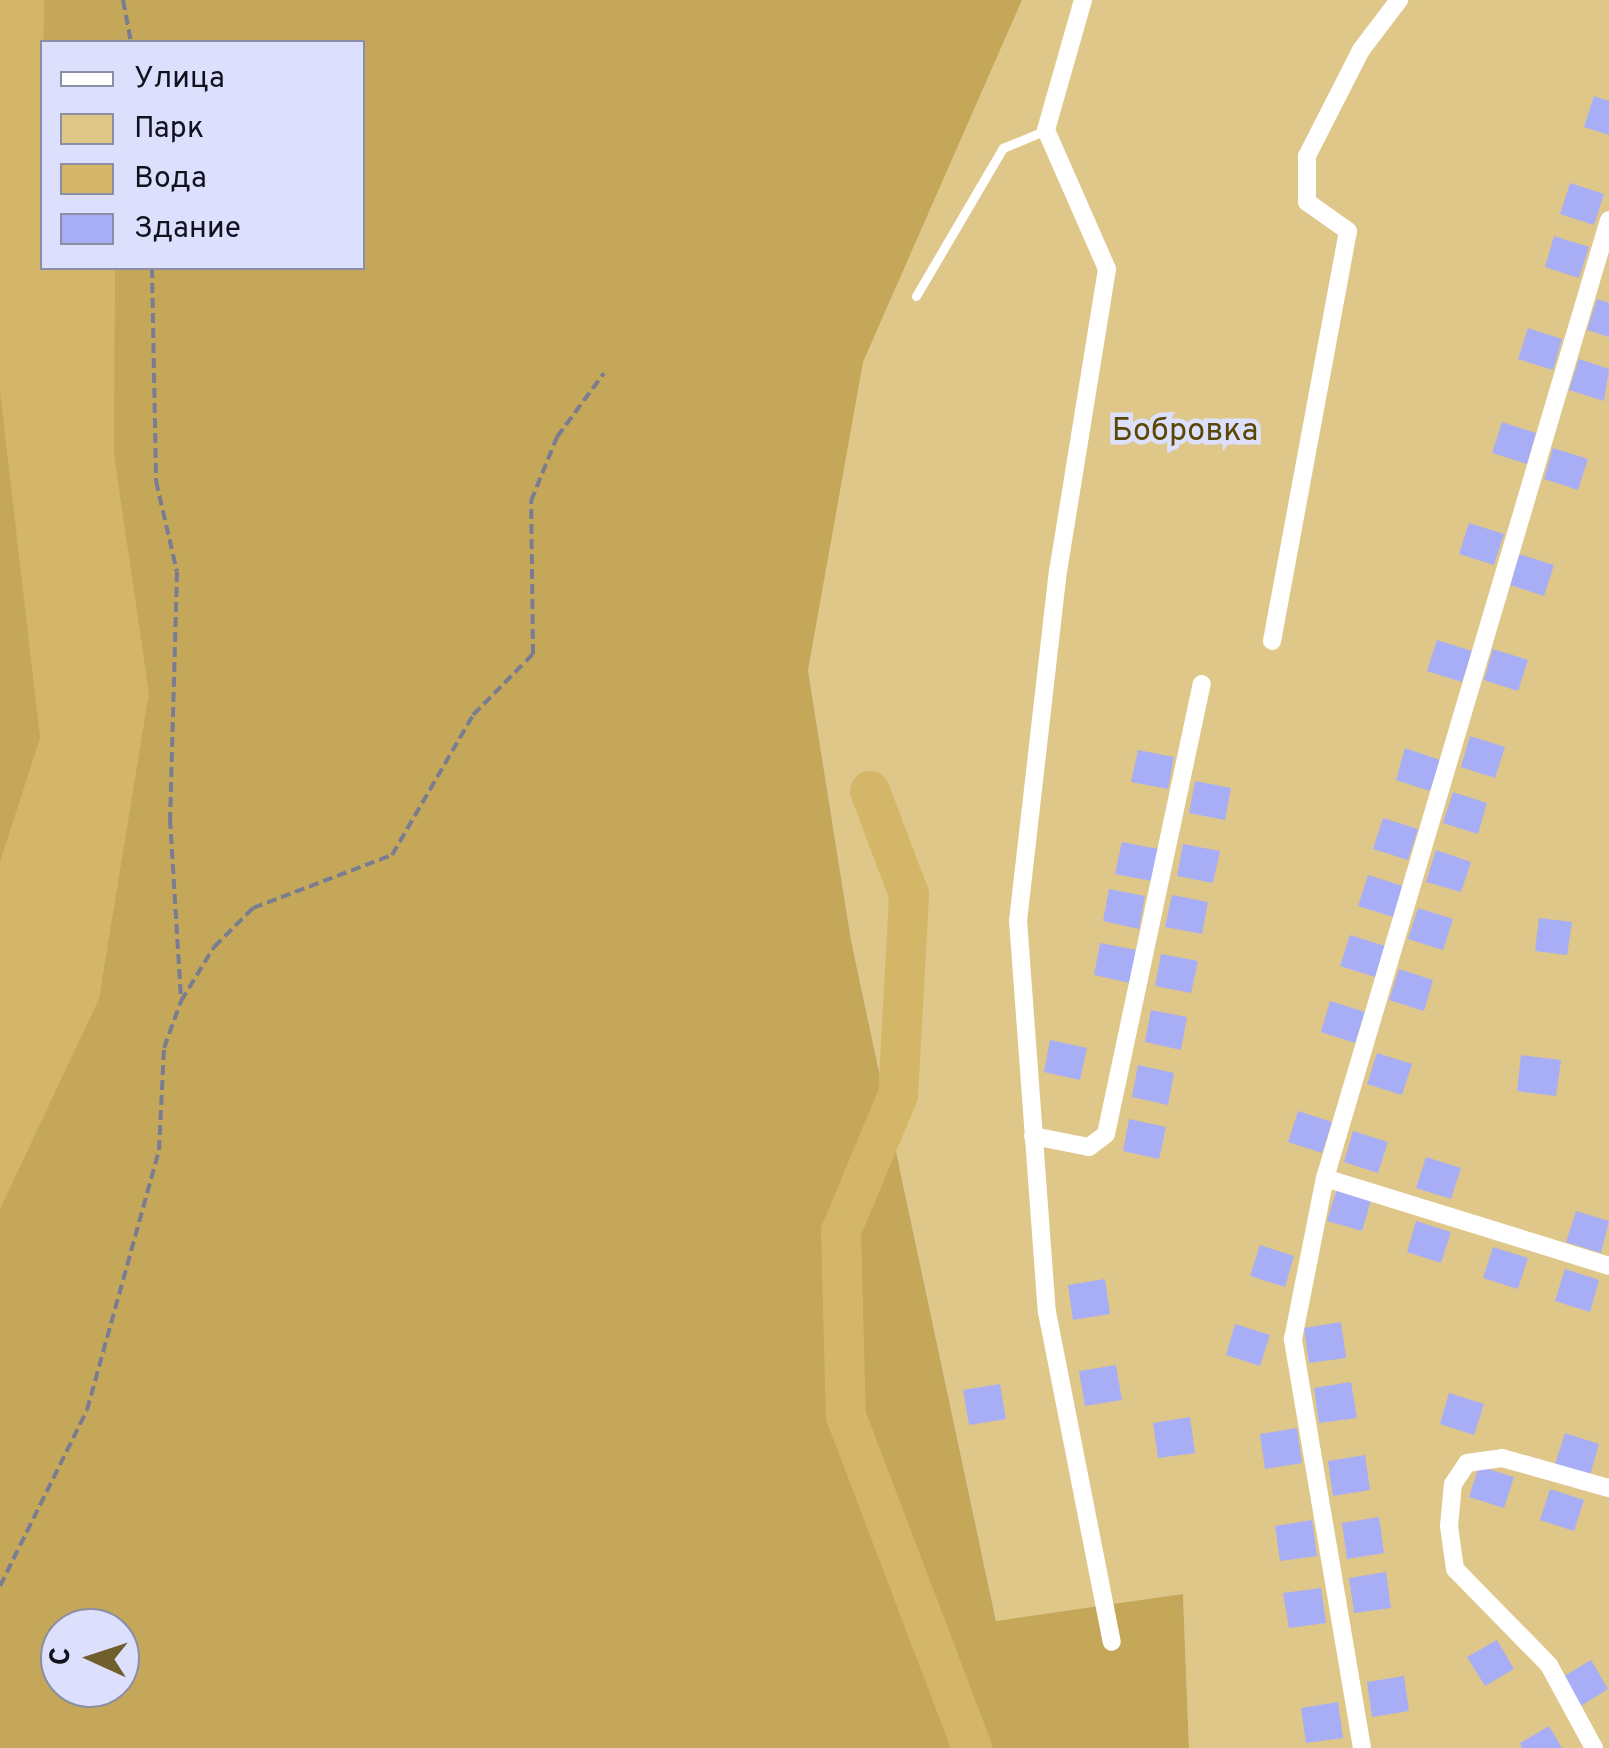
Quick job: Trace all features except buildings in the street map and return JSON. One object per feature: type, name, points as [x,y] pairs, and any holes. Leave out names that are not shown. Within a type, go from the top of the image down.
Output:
[{"type":"street","points":[[1084,0],[1046,130],[1107,269],[1056,589],[1018,920],[1047,1312],[1112,1642]]},
{"type":"street","points":[[1272,641],[1348,231],[1307,202],[1308,156],[1362,50],[1399,0]]},
{"type":"street","points":[[1362,1748],[1293,1339],[1326,1178],[1609,220]]},
{"type":"street","points":[[1033,1136],[1089,1147],[1106,1134],[1202,684]]},
{"type":"street","points":[[1326,1178],[1609,1266]]},
{"type":"street","points":[[1594,1748],[1549,1665],[1454,1570],[1449,1526],[1453,1484],[1467,1462],[1502,1458],[1609,1488]]},
{"type":"lane","points":[[916,296],[1003,148],[1046,130]]},
{"type":"path","points":[[124,0],[130,40]]},
{"type":"path","points":[[152,270],[156,482],[177,572],[170,820],[181,1002]]},
{"type":"path","points":[[0,1586],[3,1563],[87,1410],[159,1150],[164,1048],[181,1002],[214,947],[253,908],[392,855],[473,714],[533,654],[532,501],[557,438],[604,373]]},
{"type":"green space","name":"Бобровка","points":[[635,0],[1609,0],[1609,1748],[1189,1748],[1183,1595],[996,1621],[851,940],[808,670]]},
{"type":"shaded area","points":[[0,0],[1022,0],[863,362],[808,670],[851,940],[996,1621],[1183,1594],[1189,1748],[0,1748]]},
{"type":"water","points":[[0,0],[44,0],[44,40],[40,40],[40,270],[115,270],[114,455],[149,693],[99,999],[0,1209],[0,862],[40,738],[0,391]]},
{"type":"waterway","points":[[870,791],[909,895],[898,1095],[841,1231],[846,1416],[972,1748]]}]
